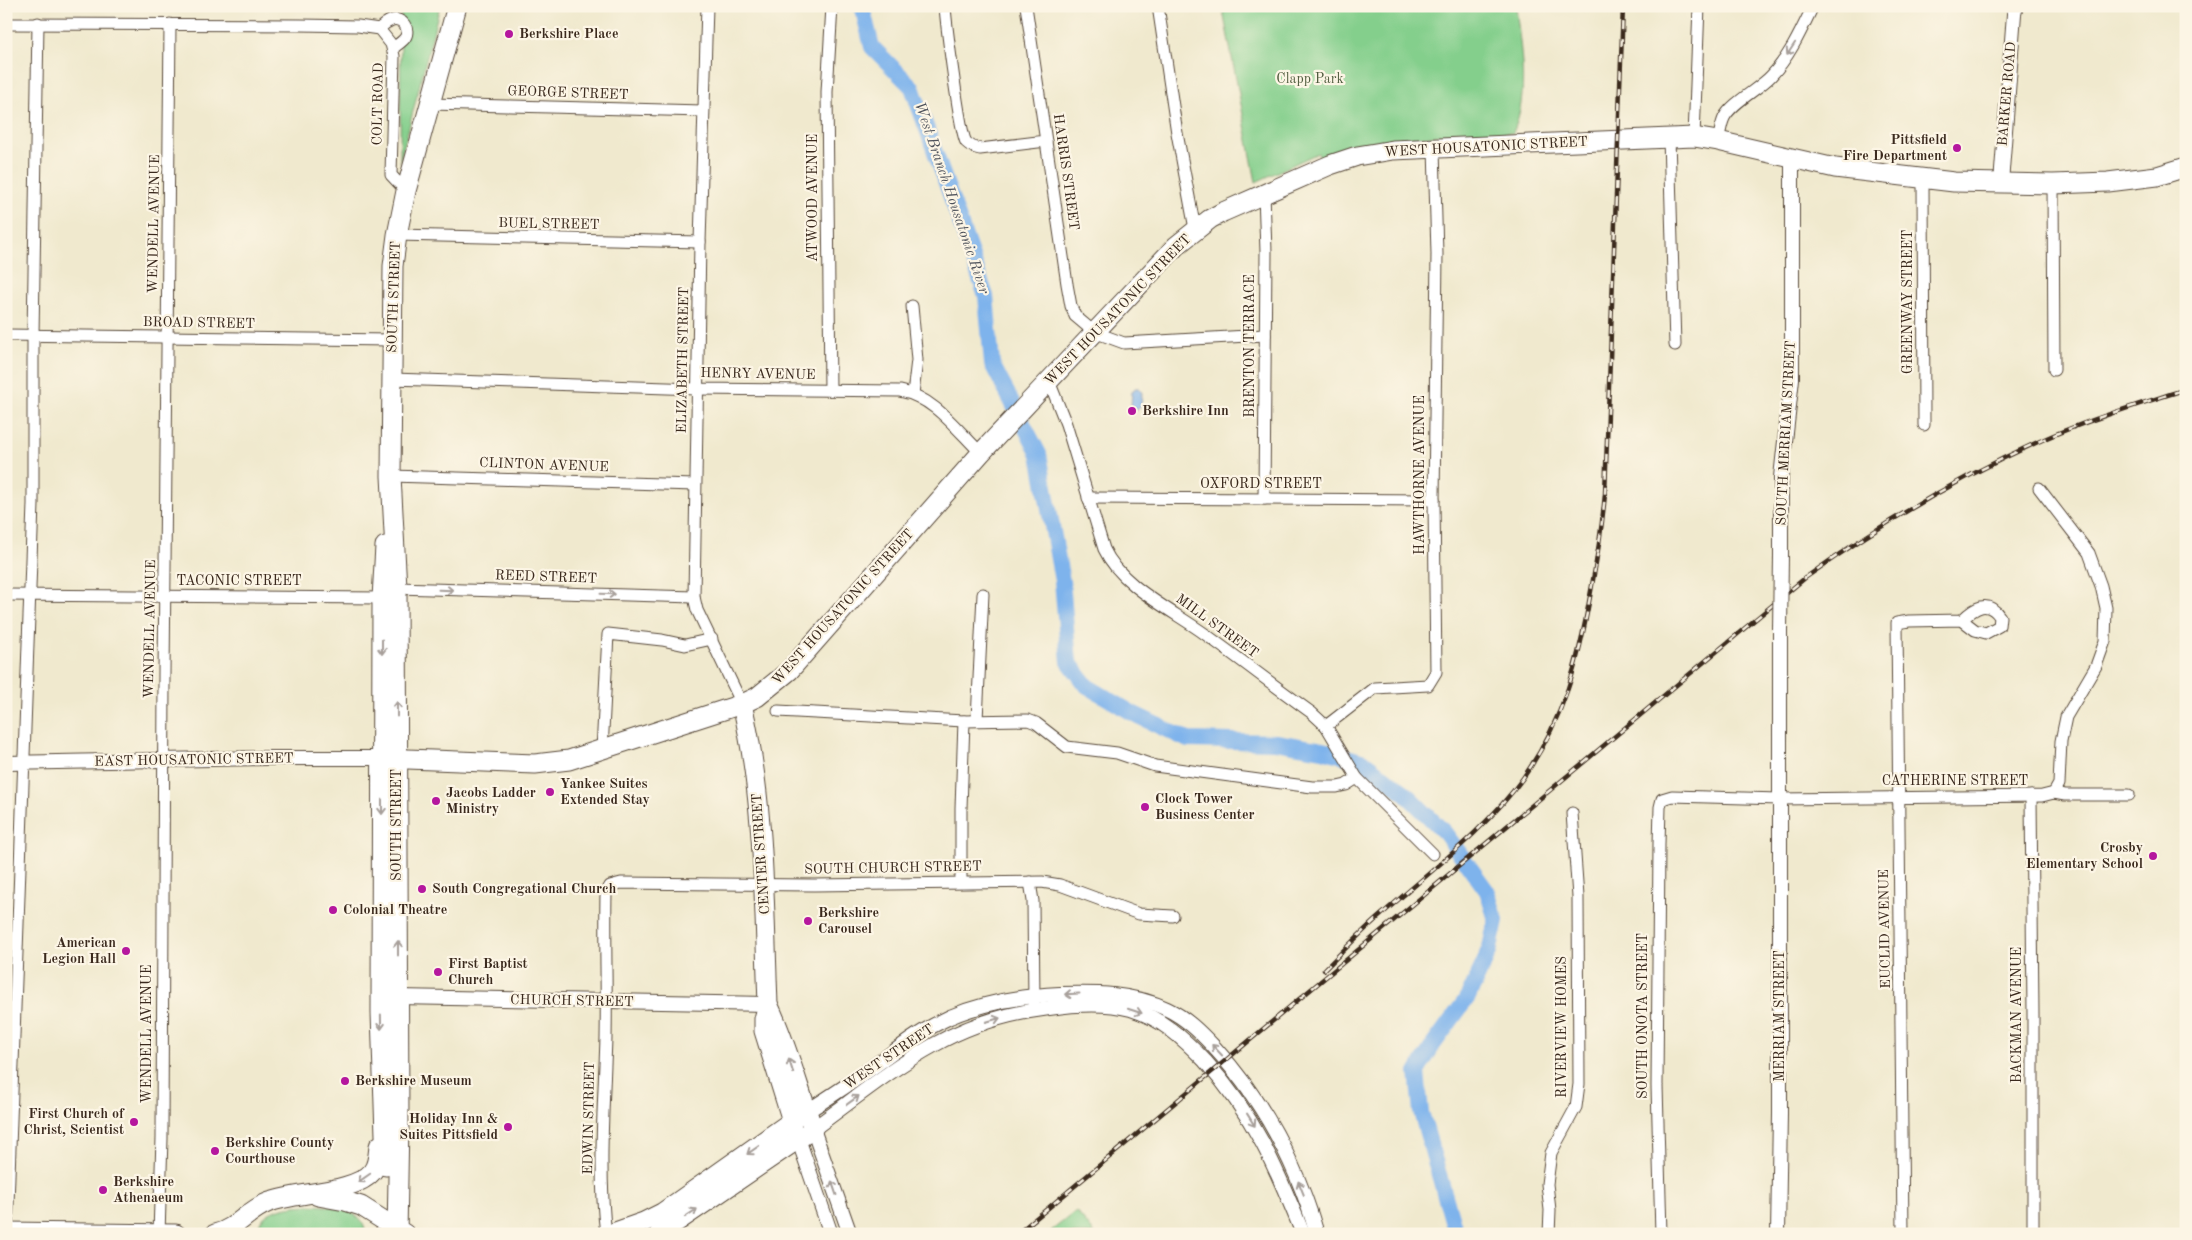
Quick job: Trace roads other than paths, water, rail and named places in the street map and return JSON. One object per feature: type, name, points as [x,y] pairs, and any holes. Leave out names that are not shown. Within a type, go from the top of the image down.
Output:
[{"type":"highway","name":"SOUTH STREET","points":[[391,1231],[399,1122],[398,997],[390,758],[389,593],[393,266],[406,191],[457,6]]},
{"type":"highway","name":"WEST HOUSATONIC STREET","points":[[390,758],[535,764],[569,760],[742,704],[757,697],[789,671],[981,453],[1176,246],[1196,229],[1223,212],[1330,165],[1356,156],[1393,150],[1694,137],[1792,157],[1835,168],[1923,179],[2053,184],[2134,180],[2157,176],[2186,166]]},
{"type":"highway","name":"CENTER STREET","points":[[742,704],[754,764],[768,1004],[779,1027],[803,1125]]},
{"type":"highway","name":"SOUTH STREET","points":[[383,1100],[381,984],[390,758]]},
{"type":"highway","points":[[215,1234],[232,1228],[265,1204],[289,1197],[354,1184],[371,1173],[378,1157],[383,1100]]},
{"type":"highway","points":[[383,1100],[391,1231]]},
{"type":"highway","name":"WEST STREET","points":[[608,1234],[644,1222],[662,1213],[803,1125]]},
{"type":"highway","name":"WEST STREET","points":[[659,1234],[803,1125]]},
{"type":"highway","points":[[289,1197],[329,1198],[354,1203],[368,1210],[373,1217],[391,1231]]},
{"type":"highway","points":[[6,1232],[176,1234]]},
{"type":"street","name":"ELIZABETH STREET","points":[[707,6],[700,242],[694,596],[697,610],[742,704]]},
{"type":"street","name":"ATWOOD AVENUE","points":[[830,390],[827,92],[832,6]]},
{"type":"street","points":[[945,6],[963,134],[966,141],[973,147],[984,148],[1046,141]]},
{"type":"street","name":"HARRIS STREET","points":[[1026,6],[1071,306],[1075,316],[1094,332]]},
{"type":"street","points":[[1158,6],[1177,133],[1196,229]]},
{"type":"street","points":[[1694,137],[1699,6]]},
{"type":"street","points":[[1718,141],[1724,117],[1770,78],[1794,45],[1813,6]]},
{"type":"street","name":"BARKER ROAD","points":[[2001,183],[2016,6]]},
{"type":"street","points":[[6,24],[358,26],[379,30],[394,20],[401,21],[405,25],[407,32],[405,38],[393,48]]},
{"type":"street","points":[[6,1232],[31,595],[38,23]]},
{"type":"street","name":"WENDELL AVENUE","points":[[159,1234],[162,1138],[164,596],[170,24]]},
{"type":"street","name":"COLT ROAD","points":[[379,30],[393,48],[392,175],[406,191]]},
{"type":"street","name":"GEORGE STREET","points":[[431,104],[703,111]]},
{"type":"street","points":[[1669,138],[1675,345]]},
{"type":"street","name":"HAWTHORNE AVENUE","points":[[1326,726],[1375,688],[1420,687],[1428,685],[1436,672],[1434,500],[1437,254],[1434,148]]},
{"type":"street","name":"SOUTH MERRIAM STREET","points":[[1780,799],[1781,476],[1792,379],[1792,157]]},
{"type":"street","name":"GREENWAY STREET","points":[[1923,179],[1924,425]]},
{"type":"street","points":[[2053,184],[2054,370]]},
{"type":"street","name":"BRENTON TERRACE","points":[[1264,193],[1266,252],[1264,499]]},
{"type":"street","name":"BUEL STREET","points":[[397,235],[700,242]]},
{"type":"street","points":[[912,306],[917,360],[913,394]]},
{"type":"street","points":[[1094,332],[1124,343],[1265,335]]},
{"type":"street","name":"BROAD STREET","points":[[6,335],[392,340]]},
{"type":"street","name":"HENRY AVENUE","points":[[392,379],[697,389],[900,391],[927,400],[981,453]]},
{"type":"street","name":"MILL STREET","points":[[1045,386],[1066,424],[1108,557],[1134,586],[1206,635],[1312,713],[1326,726],[1357,778],[1433,854]]},
{"type":"street","name":"CLINTON AVENUE","points":[[391,476],[695,485]]},
{"type":"street","points":[[2039,488],[2089,553],[2102,586],[2106,608],[2106,641],[2096,666],[2066,717],[2061,741],[2060,784],[2054,793]]},
{"type":"street","name":"OXFORD STREET","points":[[1088,498],[1434,500]]},
{"type":"street","name":"TACONIC STREET","points":[[6,595],[164,596],[389,593]]},
{"type":"street","name":"REED STREET","points":[[389,593],[694,596]]},
{"type":"street","points":[[977,720],[983,594]]},
{"type":"street","name":"EUCLID AVENUE","points":[[1903,1234],[1897,623],[1962,620]]},
{"type":"street","points":[[602,750],[608,634],[662,640],[685,645],[712,639]]},
{"type":"street","points":[[778,711],[964,721],[1028,720],[1036,723],[1067,747],[1117,753],[1155,766],[1321,787],[1346,785],[1357,778]]},
{"type":"street","points":[[961,882],[964,721]]},
{"type":"street","name":"EAST HOUSATONIC STREET","points":[[6,763],[267,758],[390,758]]},
{"type":"street","name":"CATHERINE STREET","points":[[1662,799],[1672,796],[1780,799],[1899,796],[2042,796],[2054,793],[2065,795],[2129,795]]},
{"type":"street","name":"BACKMAN AVENUE","points":[[2031,796],[2033,1234]]},
{"type":"street","name":"SOUTH ONOTA STREET","points":[[1661,1234],[1657,1086],[1659,852],[1660,807],[1662,799]]},
{"type":"street","name":"MERRIAM STREET","points":[[1778,1234],[1780,799]]},
{"type":"street","name":"RIVERVIEW HOMES","points":[[1549,1234],[1550,1210],[1547,1184],[1550,1152],[1576,1106],[1579,1084],[1578,897],[1572,813]]},
{"type":"street","points":[[1030,882],[1033,901],[1034,1003]]},
{"type":"street","name":"SOUTH CHURCH STREET","points":[[608,887],[621,883],[1030,882],[1060,885],[1138,914],[1173,916]]},
{"type":"street","name":"EDWIN STREET","points":[[608,887],[606,893],[605,933],[607,1002],[602,1145],[604,1216],[608,1234]]},
{"type":"street","points":[[381,984],[398,997]]},
{"type":"street","name":"WEST STREET","points":[[803,1125],[906,1042],[934,1025],[978,1006],[1034,1003],[1101,993],[1140,999],[1169,1010],[1198,1030],[1230,1065],[1269,1120],[1301,1186],[1317,1234]]},
{"type":"street","name":"CHURCH STREET","points":[[398,997],[768,1004]]},
{"type":"street","name":"WEST STREET","points":[[1034,1003],[1111,1005],[1146,1015],[1170,1029],[1193,1048],[1221,1079],[1238,1102],[1267,1149],[1303,1234]]},
{"type":"street","name":"CENTER STREET","points":[[803,1125],[830,1232]]},
{"type":"street","name":"CENTER STREET","points":[[803,1125],[850,1234]]},
{"type":"street","name":"WEST STREET","points":[[1292,1206],[1296,1234]]},
{"type":"water","points":[[1135,388],[1139,388],[1142,393],[1141,406],[1136,411],[1131,406],[1132,392]]},
{"type":"waterway","name":"West Branch Housatonic River","points":[[862,6],[872,47],[912,87],[986,296],[992,364],[1039,454],[1062,581],[1069,662],[1087,686],[1134,714],[1188,740],[1276,742],[1323,750],[1364,762],[1404,792],[1445,833],[1487,891],[1496,920],[1489,952],[1468,997],[1433,1045],[1417,1072],[1421,1112],[1456,1234]]},
{"type":"railway","points":[[1324,970],[1374,921],[1492,816],[1523,778],[1537,756],[1549,734],[1568,689],[1586,616],[1599,543],[1605,494],[1623,6]]},
{"type":"railway","points":[[1017,1234],[1805,578],[1893,519],[1985,467],[2066,430],[2186,389]]},
{"type":"place","name":"Berkshire Place","points":[[509,34]]},
{"type":"place","name":"Pittsfield Fire Department","points":[[1957,148]]},
{"type":"place","name":"Berkshire Inn","points":[[1132,411]]},
{"type":"place","name":"Yankee Suites Extended Stay","points":[[550,792]]},
{"type":"place","name":"Jacobs Ladder Ministry","points":[[436,801]]},
{"type":"place","name":"Clock Tower Business Center","points":[[1145,807]]},
{"type":"place","name":"Crosby Elementary School","points":[[2153,856]]},
{"type":"place","name":"South Congregational Church","points":[[422,889]]},
{"type":"place","name":"Colonial Theatre","points":[[333,910]]},
{"type":"place","name":"Berkshire Carousel","points":[[808,921]]},
{"type":"place","name":"American Legion Hall","points":[[126,951]]},
{"type":"place","name":"First Baptist Church","points":[[438,972]]},
{"type":"place","name":"Berkshire Museum","points":[[345,1081]]},
{"type":"place","name":"First Church of Christ, Scientist","points":[[134,1122]]},
{"type":"place","name":"Holiday Inn & Suites Pittsfield","points":[[508,1127]]},
{"type":"place","name":"Berkshire County Courthouse","points":[[215,1151]]},
{"type":"place","name":"Berkshire Athenaeum","points":[[103,1190]]},
{"type":"park label","name":"Clapp Park","points":[[1310,79]]}]
